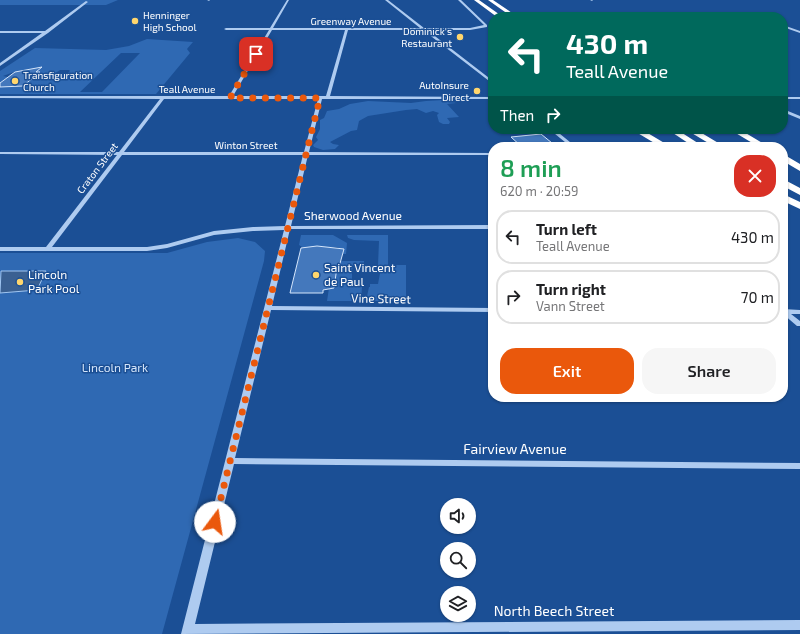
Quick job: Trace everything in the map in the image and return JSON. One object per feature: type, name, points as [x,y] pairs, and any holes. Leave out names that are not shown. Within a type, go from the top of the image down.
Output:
[{"type":"highway","points":[[476,0],[492,12]]},
{"type":"highway","points":[[490,0],[510,12]]},
{"type":"highway","points":[[482,5],[488,12]]},
{"type":"highway","points":[[503,8],[508,12]]},
{"type":"highway","points":[[644,134],[658,142]]},
{"type":"highway","points":[[679,134],[692,142]]},
{"type":"highway","points":[[698,134],[712,142]]},
{"type":"highway","points":[[742,134],[756,142]]},
{"type":"highway","points":[[788,161],[800,168]]},
{"type":"highway","points":[[788,185],[800,192]]},
{"type":"highway","points":[[788,199],[800,206]]},
{"type":"highway","points":[[788,209],[800,215]]},
{"type":"street","points":[[230,98],[288,0]]},
{"type":"street","points":[[386,0],[488,79]]},
{"type":"street","name":"Greenway Avenue","points":[[226,29],[423,29],[477,28],[486,26],[459,0]]},
{"type":"street","points":[[0,65],[87,2]]},
{"type":"street","points":[[788,28],[800,32]]},
{"type":"street","points":[[187,631],[289,228],[306,153],[346,29]]},
{"type":"street","points":[[0,32],[47,32]]},
{"type":"street","points":[[0,61],[6,61]]},
{"type":"street","name":"Teall Avenue","points":[[0,97],[488,98]]},
{"type":"street","name":"Craton Street","points":[[48,249],[119,153],[163,98]]},
{"type":"street","points":[[788,98],[800,98]]},
{"type":"street","points":[[788,103],[800,103]]},
{"type":"street","points":[[788,112],[800,118]]},
{"type":"street","points":[[557,134],[568,142]]},
{"type":"street","name":"Winton Street","points":[[0,153],[488,154]]},
{"type":"street","name":"Sherwood Avenue","points":[[0,249],[147,249],[167,246],[224,231],[289,228],[488,227]]},
{"type":"street","name":"Vine Street","points":[[268,308],[488,310]]},
{"type":"street","points":[[788,312],[800,312]]},
{"type":"street","points":[[788,315],[800,324]]},
{"type":"street","name":"Fairview Avenue","points":[[230,461],[800,466]]},
{"type":"street","name":"North Beech Street","points":[[187,631],[800,625]]},
{"type":"green space","points":[[0,0],[118,0],[106,5],[0,5]]},
{"type":"green space","points":[[147,39],[193,42],[187,49],[190,53],[156,94],[0,94],[0,86],[24,86],[36,78],[62,78],[70,71],[60,70],[54,74],[14,72],[3,76],[8,77],[0,84],[0,71],[35,48],[106,50],[129,46]],"holes":[[[121,53],[140,53],[102,92],[80,92]]]},
{"type":"green space","points":[[444,100],[456,103],[447,104],[459,117],[447,118],[450,122],[449,124],[439,122],[437,115],[439,113],[433,111],[426,113],[417,109],[406,110],[368,116],[359,121],[357,130],[351,131],[330,142],[339,145],[335,149],[323,150],[314,147],[313,145],[318,140],[316,137],[320,129],[320,120],[324,118],[327,111],[339,109],[350,104],[368,101],[411,103]]},
{"type":"green space","points":[[301,235],[333,235],[347,243],[346,254],[342,254],[342,249],[337,247],[304,248],[299,245]]},
{"type":"green space","points":[[347,235],[388,235],[388,265],[406,265],[406,301],[366,301],[370,284],[378,284],[380,273],[378,265],[379,241],[354,240],[348,238]]},
{"type":"green space","name":"Lincoln Park","points":[[238,238],[255,242],[265,251],[264,261],[162,634],[0,634],[0,253],[167,253],[207,242]]},
{"type":"green space","points":[[340,261],[364,261],[364,264],[354,264],[352,270],[352,284],[360,285],[360,287],[362,287],[361,301],[327,301],[329,288],[334,288],[337,267]]},
{"type":"shaded area","name":"Lincoln Park Pool","points":[[1,271],[46,271],[37,290],[0,293]]},
{"type":"building","name":"Transfiguration Church","points":[[42,67],[36,72],[40,72],[23,86],[0,87],[0,83],[15,72]]},
{"type":"building","points":[[541,134],[551,142],[516,142],[511,137]]},
{"type":"building","name":"Saint Vincent de Paul","points":[[317,246],[344,249],[339,267],[337,267],[334,288],[323,290],[323,293],[290,293],[301,248]]},
{"type":"place","name":"Henninger High School","points":[[135,21]]},
{"type":"place","name":"Dominick's Restaurant","points":[[460,37]]},
{"type":"place","name":"Transfiguration Church","points":[[15,81]]},
{"type":"place","name":"AutoInsure Direct","points":[[477,91]]},
{"type":"place","name":"Saint Vincent de Paul","points":[[316,275]]},
{"type":"place","name":"Lincoln Park Pool","points":[[20,282]]},
{"type":"route","points":[[215,522],[320,98],[230,98],[256,54]]}]
